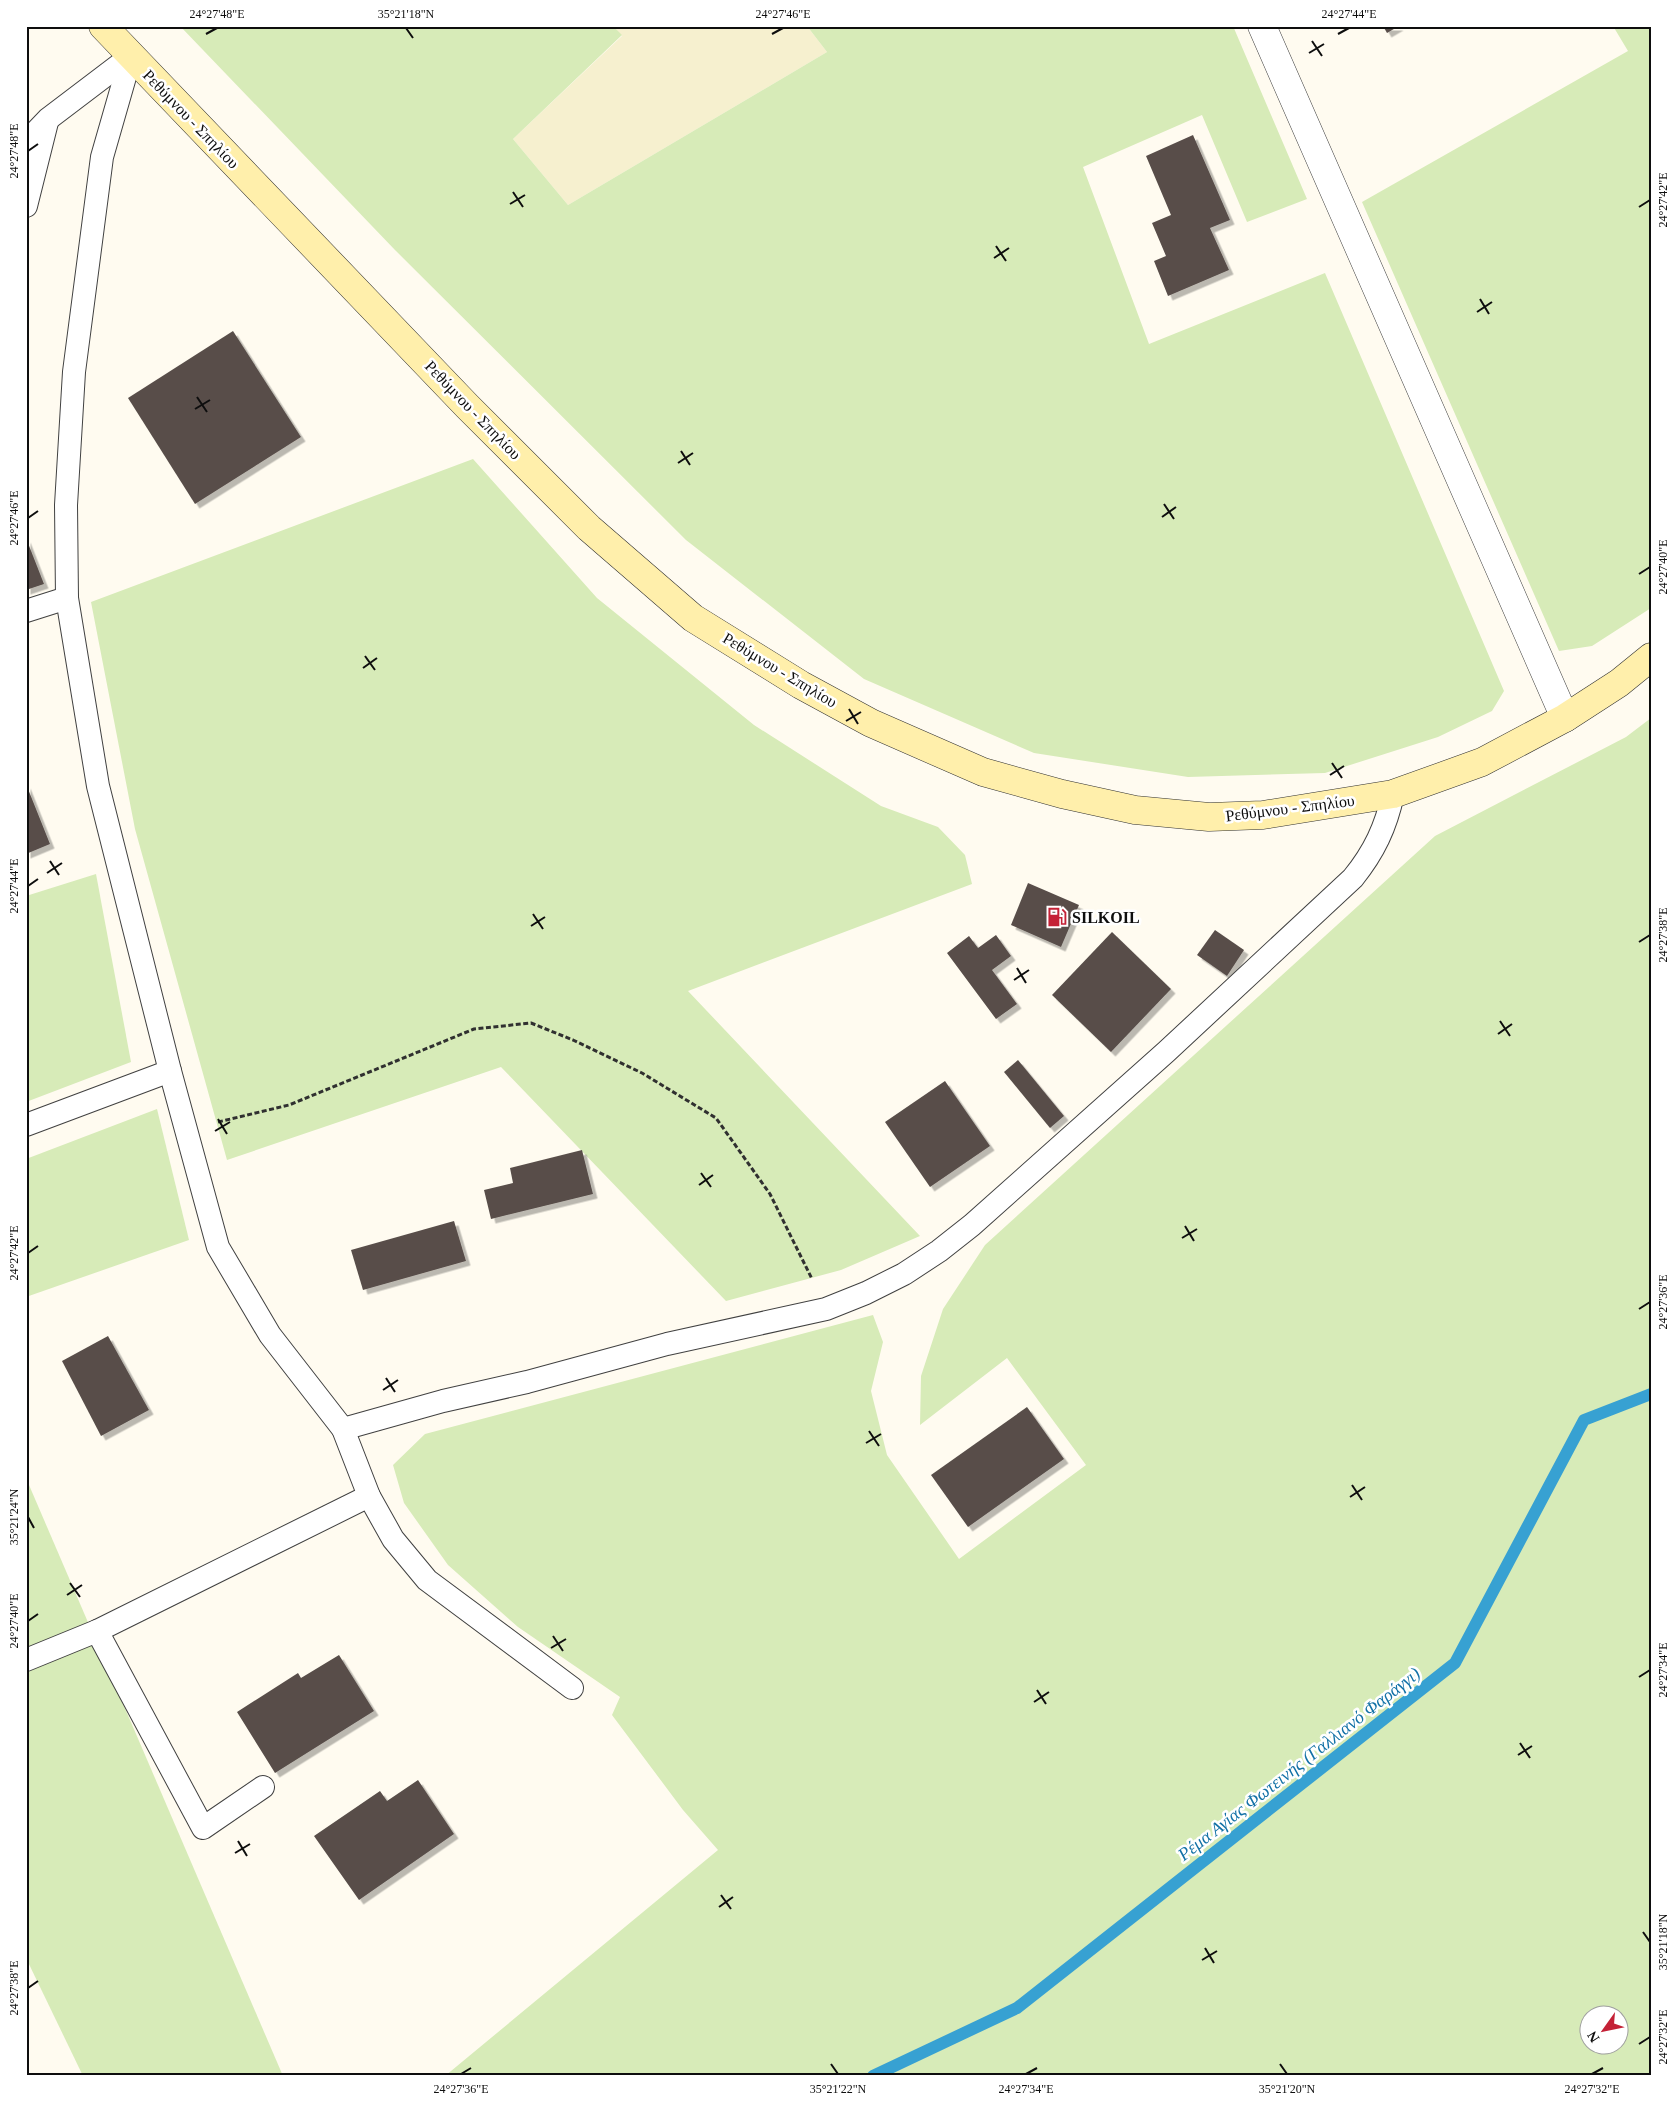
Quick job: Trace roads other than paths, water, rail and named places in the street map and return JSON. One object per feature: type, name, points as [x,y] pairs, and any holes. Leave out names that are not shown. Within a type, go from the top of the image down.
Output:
[{"type":"main road","name":"Ρεθύμνου - Σπηλίου","points":[[103,26],[454,391],[589,528],[693,618],[801,685],[871,723],[983,772],[1062,794],[1135,810],[1209,817],[1263,815],[1393,794],[1482,762],[1565,718],[1618,684],[1651,657]]},
{"type":"street","points":[[1262,26],[1565,718]]},
{"type":"lane","points":[[26,142],[48,119],[131,56]]},
{"type":"lane","points":[[131,56],[102,156],[74,372],[66,505],[67,598],[98,786],[170,1071],[218,1247],[270,1334],[343,1430],[369,1496],[393,1539],[427,1580],[572,1688]]},
{"type":"lane","points":[[26,206],[48,119]]},
{"type":"lane","points":[[26,611],[67,598]]},
{"type":"lane","points":[[343,1430],[444,1401],[526,1382],[667,1344],[826,1308],[889,1282],[939,1251],[972,1224],[1166,1052],[1353,878],[1366,863],[1376,845],[1387,821],[1393,794]]},
{"type":"lane","points":[[26,1125],[170,1071]]},
{"type":"lane","points":[[26,1660],[97,1631],[369,1496]]},
{"type":"lane","points":[[97,1631],[203,1828],[263,1787]]},
{"type":"waterway","name":"Ρέμα Αγίας Φωτεινής (Γαλλιανό Φαράγγι)","points":[[873,2076],[1017,2008],[1455,1663],[1584,1420],[1651,1394]]},
{"type":"place","name":"SILKOIL","points":[[1057,917]]}]
